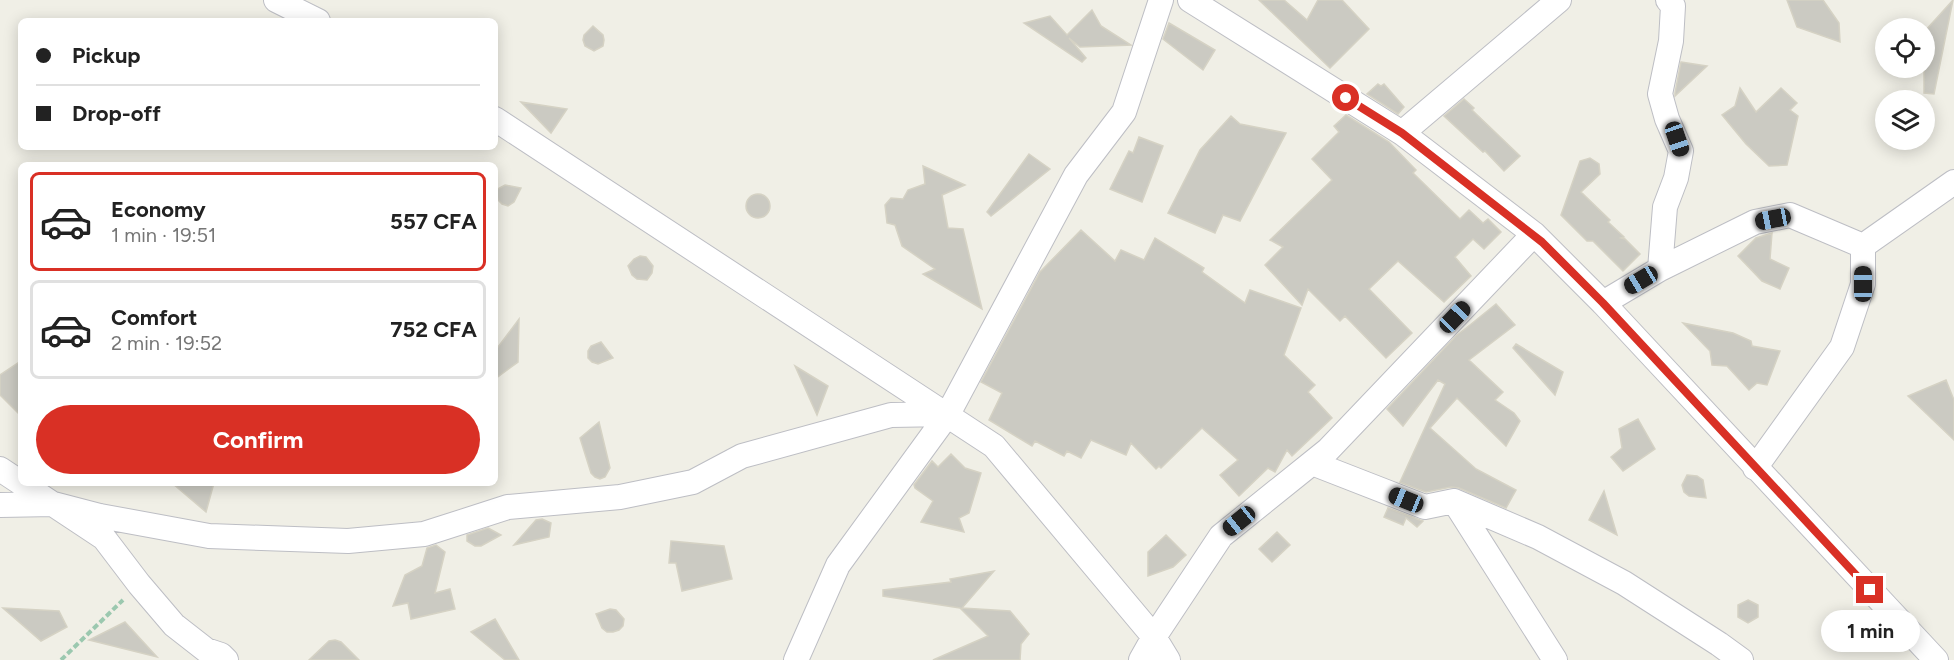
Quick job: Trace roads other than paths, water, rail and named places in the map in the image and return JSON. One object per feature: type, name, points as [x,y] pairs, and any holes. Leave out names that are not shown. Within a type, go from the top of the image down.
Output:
[{"type":"street","points":[[276,0],[312,18]]},
{"type":"street","points":[[796,660],[838,565],[948,414],[1076,175],[1124,112],[1161,0]]},
{"type":"street","points":[[1190,0],[1402,133],[1534,234],[1603,303],[1936,660]]},
{"type":"street","points":[[1402,133],[1559,0]]},
{"type":"street","points":[[1660,268],[1665,207],[1676,178],[1681,151],[1667,119],[1660,94],[1671,41],[1674,6],[1668,0]]},
{"type":"street","points":[[498,120],[994,446],[1154,637],[1168,660]]},
{"type":"street","points":[[1863,246],[1954,182]]},
{"type":"street","points":[[1603,303],[1660,268],[1755,222],[1790,215],[1863,246]]},
{"type":"street","points":[[1141,660],[1221,536],[1328,450],[1534,234]]},
{"type":"street","points":[[1755,468],[1842,347],[1863,284],[1863,246]]},
{"type":"street","points":[[0,505],[54,504],[100,516],[209,536],[348,541],[424,534],[508,507],[620,497],[693,482],[742,456],[891,415],[948,414]]},
{"type":"street","points":[[1312,463],[1425,507],[1454,501],[1538,537],[1614,578],[1741,660]]},
{"type":"street","points":[[0,469],[18,481]]},
{"type":"street","points":[[26,486],[104,538],[174,624],[206,650],[221,655],[226,660]]},
{"type":"street","points":[[1454,501],[1556,660]]}]
